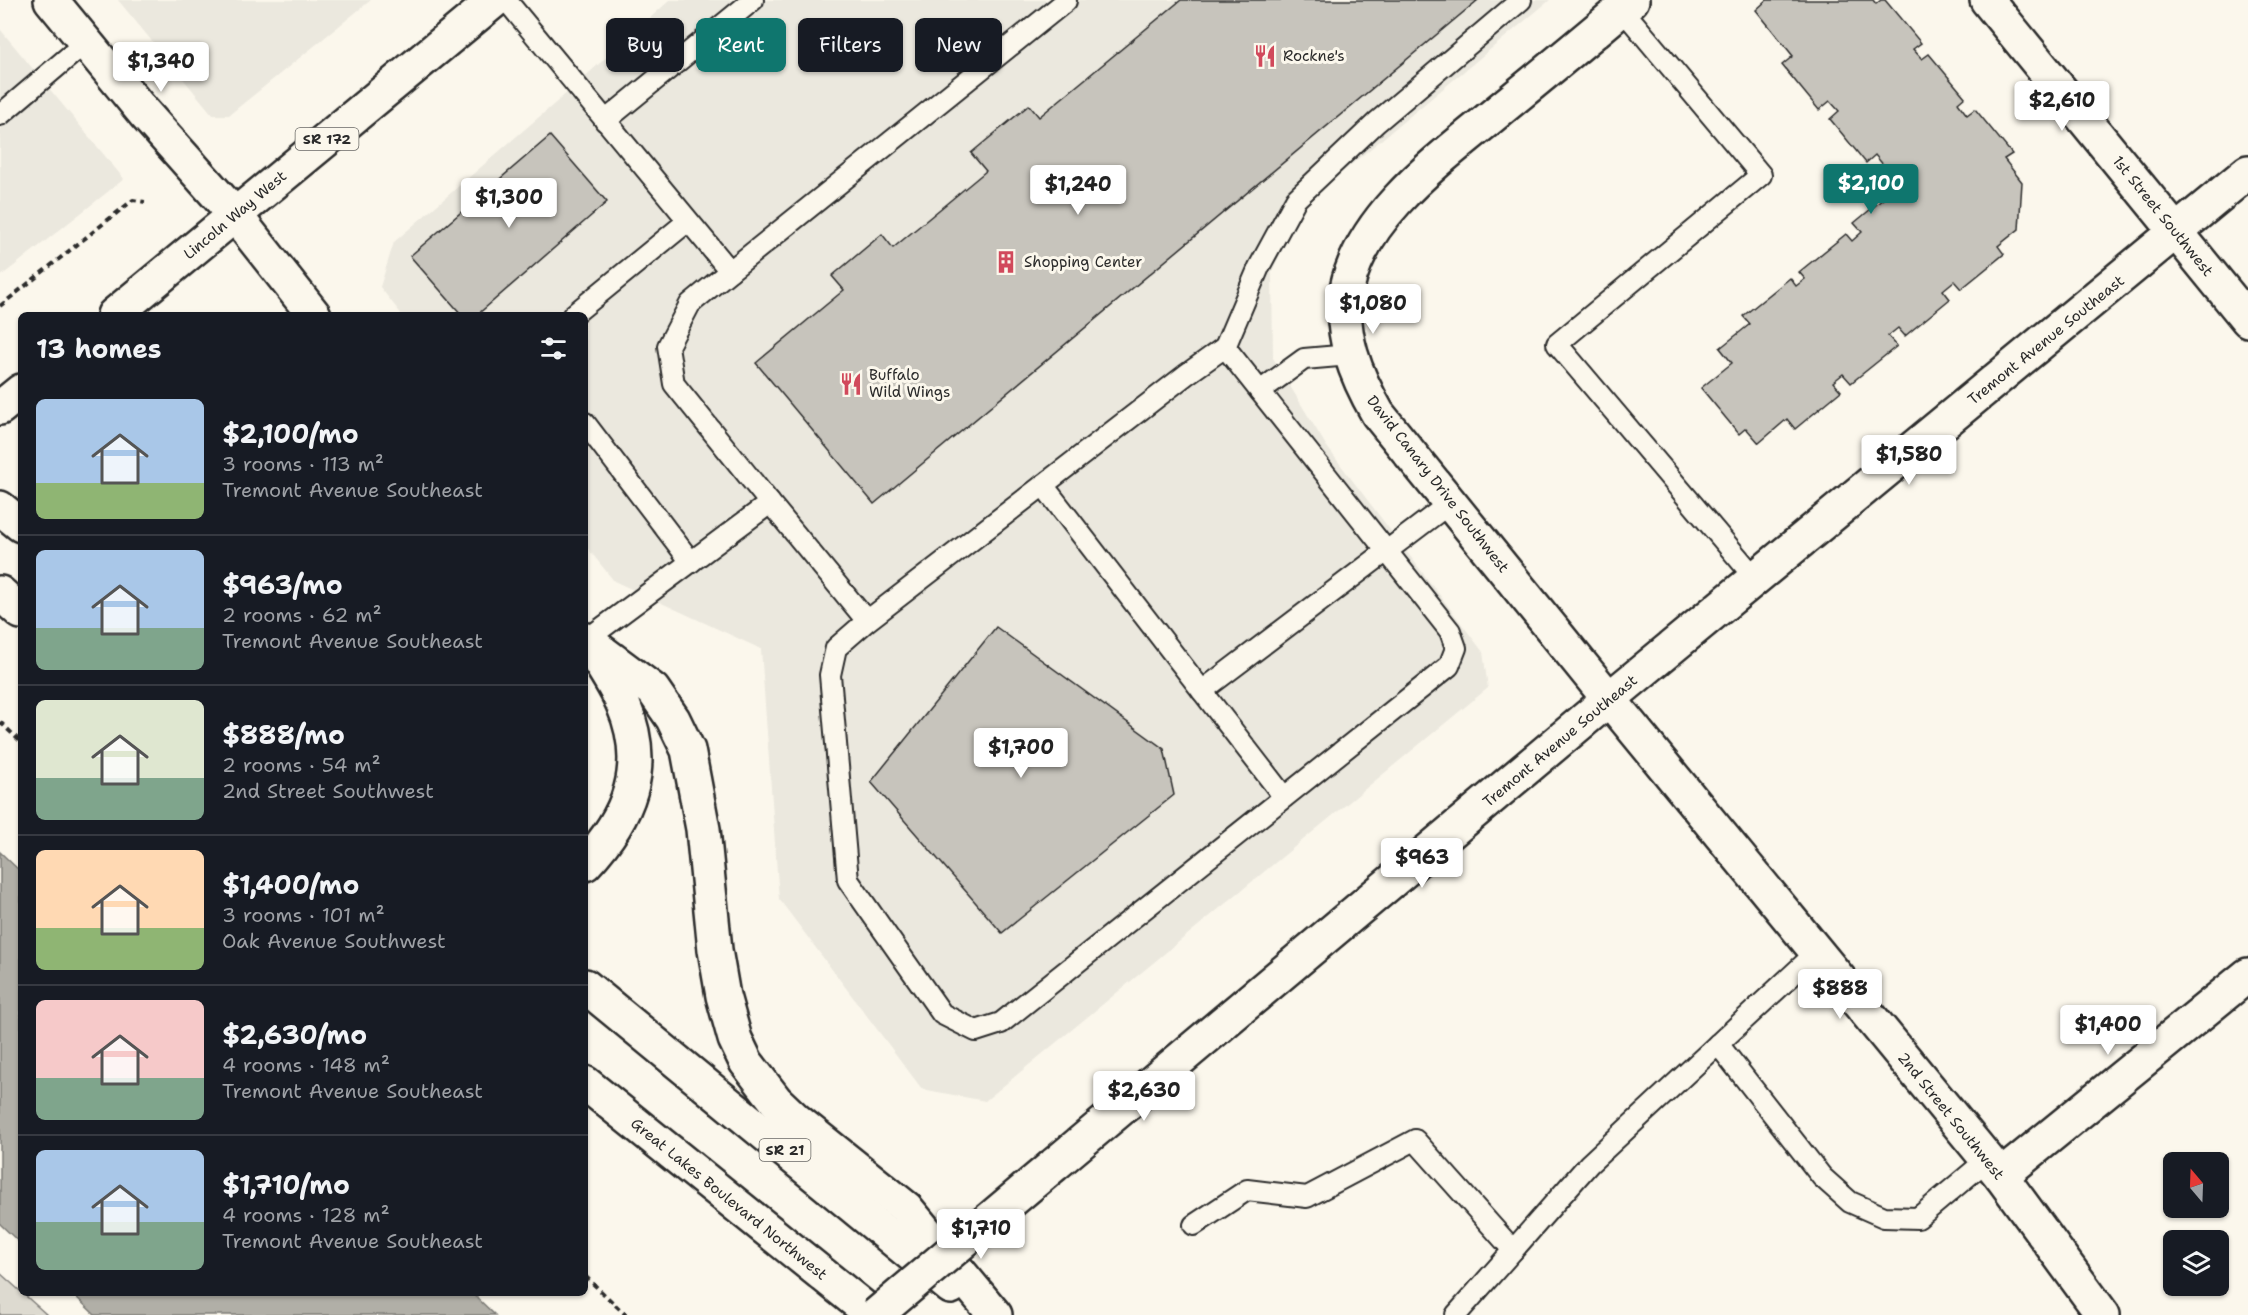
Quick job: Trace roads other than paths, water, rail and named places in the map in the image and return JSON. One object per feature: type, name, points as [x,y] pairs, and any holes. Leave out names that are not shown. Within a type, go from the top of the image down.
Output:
[{"type":"main road","points":[[51,0],[144,113],[235,215],[312,312]]},
{"type":"main road","name":"Lincoln Way West","points":[[118,312],[495,0]]},
{"type":"main road","name":"1st Street Southwest","points":[[1987,0],[2248,320]]},
{"type":"main road","name":"David Canary Drive Southwest","points":[[1609,699],[1378,414],[1361,385],[1350,355],[1345,322],[1347,288],[1358,257],[1374,228],[1395,202],[1442,159],[1627,4]]},
{"type":"main road","name":"Tremont Avenue Southeast","points":[[875,1315],[1609,699],[2248,171]]},
{"type":"main road","points":[[0,408],[18,393]]},
{"type":"main road","points":[[0,508],[18,523]]},
{"type":"main road","points":[[0,593],[18,609]]},
{"type":"main road","points":[[588,641],[653,690],[673,719],[688,750],[703,830],[715,950],[723,996],[735,1039],[746,1062],[776,1101],[795,1119],[906,1208],[996,1315]]},
{"type":"main road","points":[[588,644],[622,702],[631,728],[635,768],[630,792],[618,821],[604,843],[588,861]]},
{"type":"main road","name":"2nd Street Southwest","points":[[1609,699],[1994,1168],[2103,1315]]},
{"type":"main road","points":[[1994,1168],[2248,975]]},
{"type":"main road","name":"SR 21","points":[[588,988],[984,1315]]},
{"type":"main road","name":"Great Lakes Boulevard Northwest","points":[[588,1085],[875,1315]]},
{"type":"lane","points":[[506,0],[730,271]]},
{"type":"lane","points":[[605,121],[753,0]]},
{"type":"lane","points":[[867,621],[674,384],[668,346],[690,304],[1067,0]]},
{"type":"lane","points":[[1226,347],[1450,631],[1456,648],[1449,666],[1001,1023],[976,1031],[942,1014],[848,880],[830,675],[836,648],[867,621],[1043,485],[1187,374],[1226,347],[1259,267],[1296,199],[1377,122],[1521,0]]},
{"type":"lane","points":[[1627,4],[1761,175],[1557,344],[1756,579]]},
{"type":"lane","points":[[0,115],[86,42]]},
{"type":"lane","points":[[577,312],[688,221]]},
{"type":"lane","points":[[1260,391],[1304,359],[1350,355]]},
{"type":"lane","points":[[588,427],[691,562]]},
{"type":"lane","points":[[1043,485],[1284,797]]},
{"type":"lane","points":[[588,637],[770,503]]},
{"type":"lane","points":[[1202,691],[1450,503]]},
{"type":"lane","points":[[1456,1315],[1589,1164],[1817,952]]},
{"type":"lane","points":[[1718,1044],[1822,1177],[1850,1202],[1884,1217],[1918,1218],[1994,1168]]},
{"type":"lane","points":[[1194,1225],[1247,1190],[1307,1197],[1414,1140],[1514,1250]]},
{"type":"place","name":"Rockne's","points":[[1265,56]]},
{"type":"place","name":"Shopping Center","points":[[1006,262]]},
{"type":"place","name":"Buffalo Wild Wings","points":[[851,384]]}]
